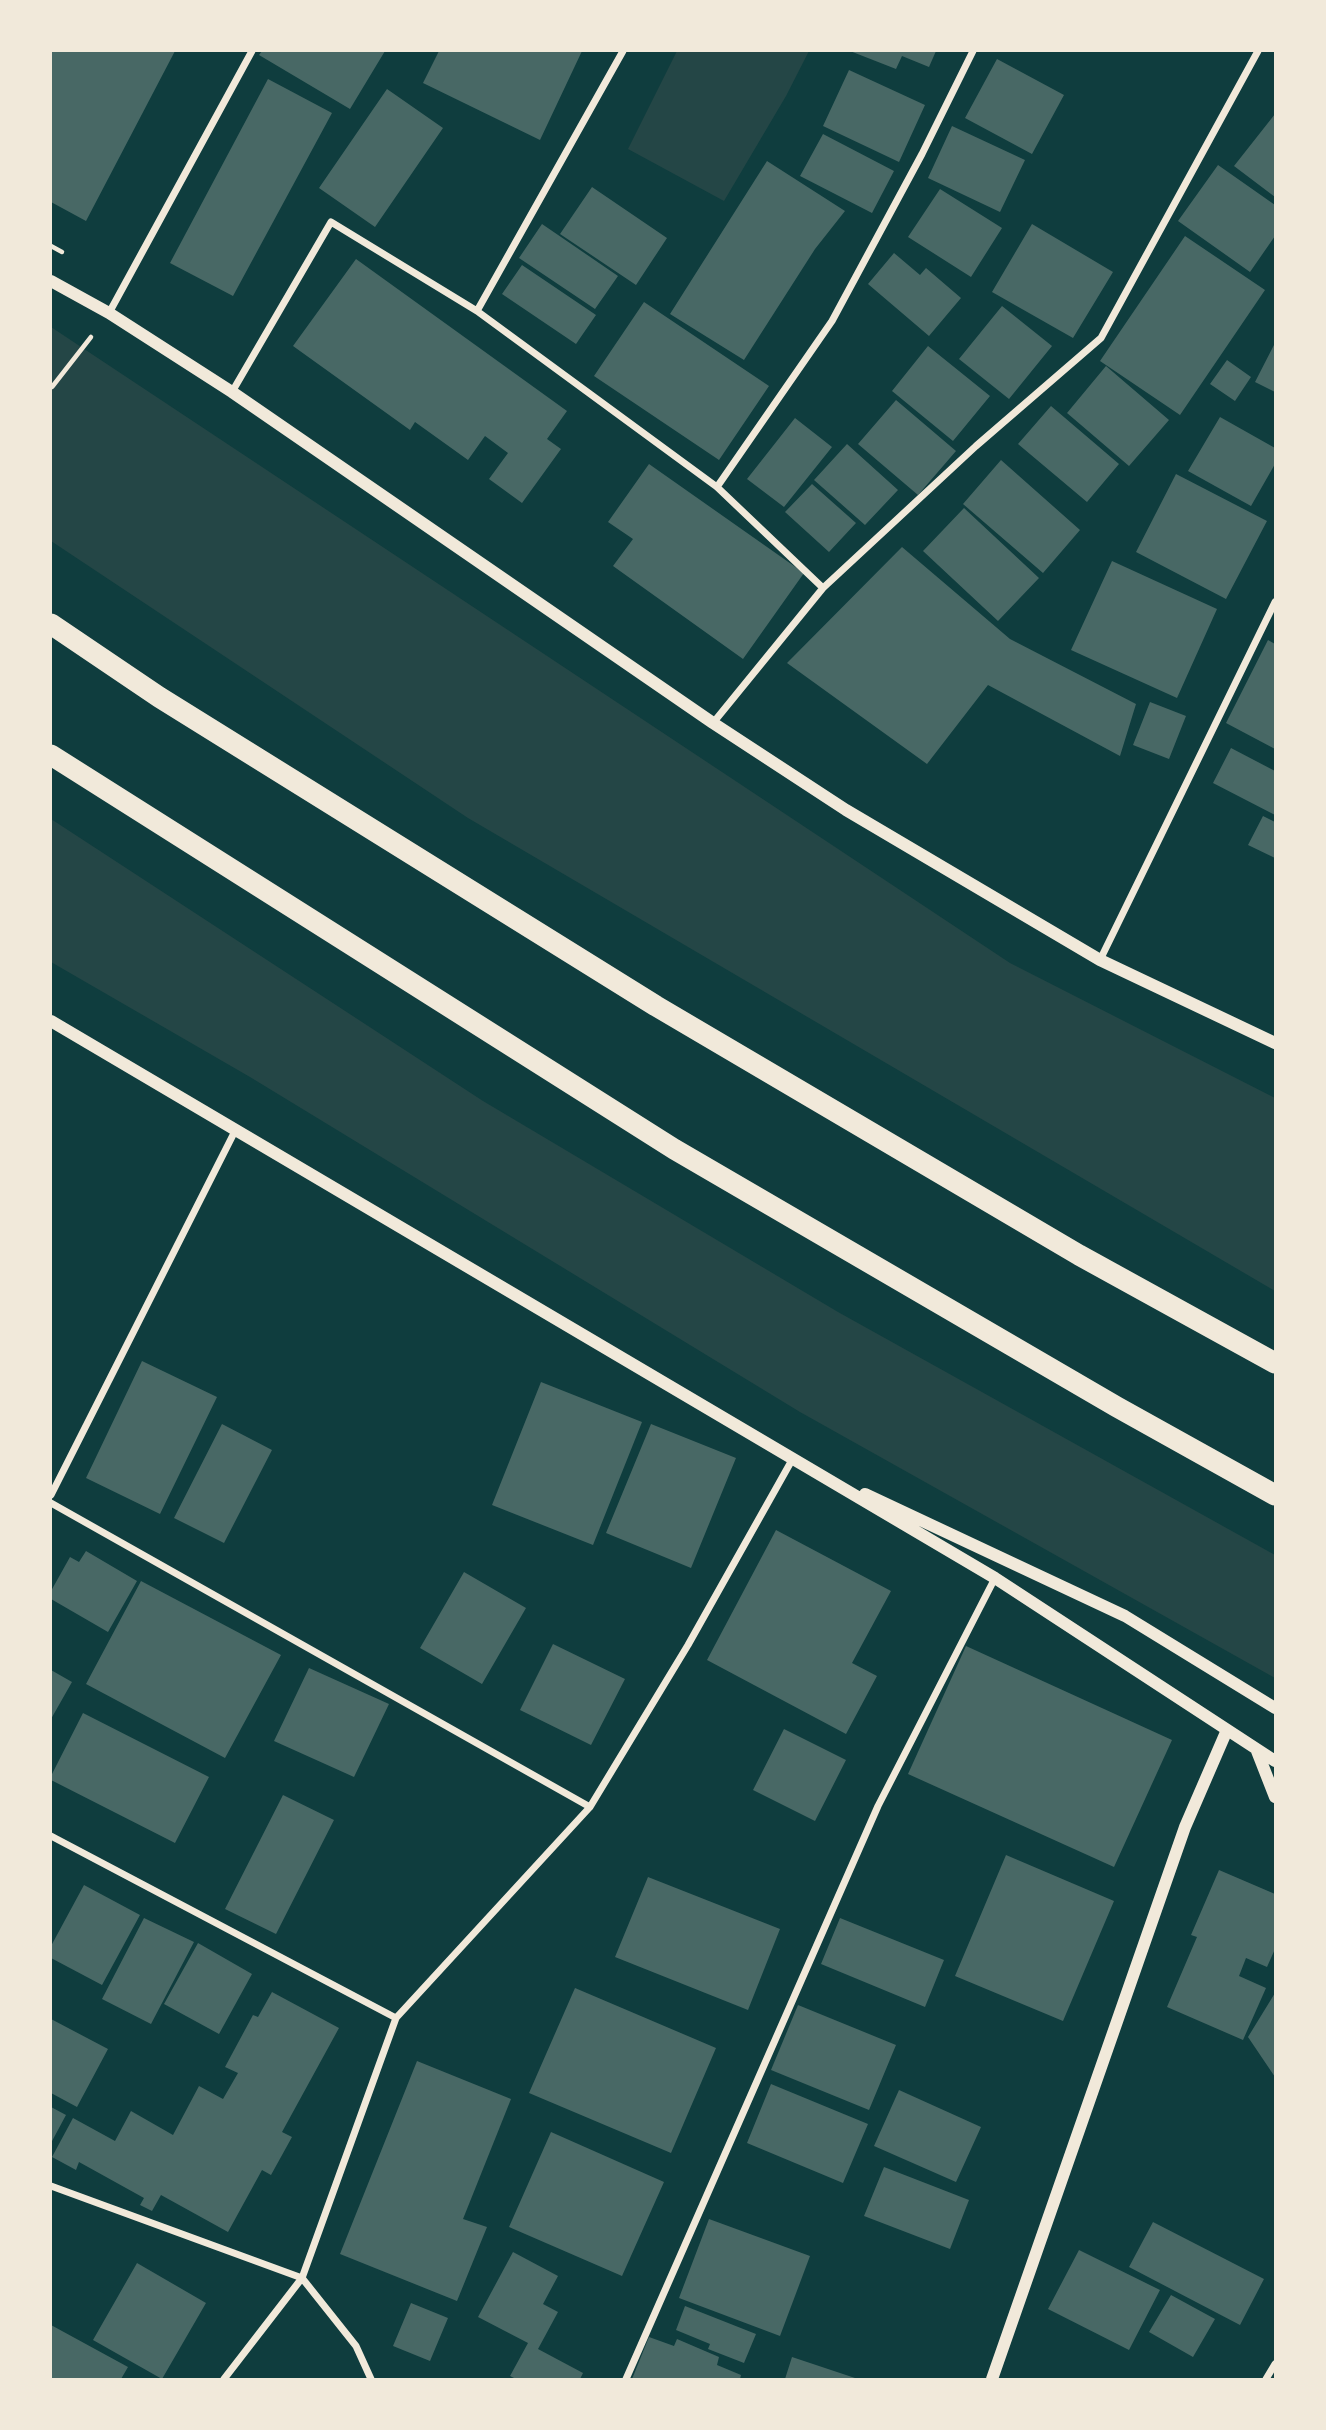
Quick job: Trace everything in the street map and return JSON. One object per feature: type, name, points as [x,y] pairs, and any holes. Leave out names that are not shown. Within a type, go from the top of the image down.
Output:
[{"type":"highway","points":[[51,624],[159,697],[656,1006],[1079,1255],[1275,1363]]},
{"type":"highway","points":[[51,755],[674,1149],[1117,1407],[1275,1495]]},
{"type":"street","points":[[109,313],[252,51]]},
{"type":"street","points":[[477,311],[623,51]]},
{"type":"street","points":[[717,487],[832,321],[922,154],[973,51]]},
{"type":"street","points":[[713,723],[823,588],[976,446],[1101,338],[1258,51]]},
{"type":"street","points":[[232,393],[331,222],[477,311],[717,487],[823,588]]},
{"type":"street","points":[[51,281],[109,313],[232,393],[713,723],[846,810],[1100,960],[1275,1043]]},
{"type":"street","points":[[1100,960],[1275,602]]},
{"type":"street","points":[[51,1021],[995,1578],[1275,1762]]},
{"type":"street","points":[[51,1495],[236,1129]]},
{"type":"street","points":[[792,1460],[1125,1616],[1275,1708]]},
{"type":"street","points":[[224,2379],[302,2278],[396,2018],[590,1807],[688,1645],[792,1460]]},
{"type":"street","points":[[51,1503],[590,1807]]},
{"type":"street","points":[[626,2379],[878,1806],[995,1578]]},
{"type":"street","points":[[992,2379],[1185,1827],[1227,1730]]},
{"type":"street","points":[[1257,1751],[1274,1788]]},
{"type":"street","points":[[51,1836],[396,2018]]},
{"type":"street","points":[[51,2186],[302,2278],[356,2346],[371,2379]]},
{"type":"street","points":[[1266,2379],[1275,2364]]},
{"type":"path","points":[[51,386],[109,313]]},
{"type":"shaded area","points":[[677,51],[809,51],[786,96],[724,201],[628,149]]},
{"type":"shaded area","points":[[51,327],[1010,963],[1275,1098],[1275,1291],[468,818],[51,541]]},
{"type":"shaded area","points":[[51,819],[483,1101],[838,1312],[1275,1555],[1275,1678],[800,1412],[250,1077],[51,962]]},
{"type":"building","points":[[51,51],[175,51],[86,221],[51,202]]},
{"type":"building","points":[[262,51],[385,51],[350,109],[259,55]]},
{"type":"building","points":[[439,51],[582,51],[540,140],[423,83]]},
{"type":"building","points":[[850,51],[936,51],[929,67],[902,56],[896,69]]},
{"type":"building","points":[[997,59],[1064,95],[1032,154],[965,118]]},
{"type":"building","points":[[849,70],[925,105],[899,162],[823,126]]},
{"type":"building","points":[[268,79],[332,113],[233,296],[170,263]]},
{"type":"building","points":[[387,89],[443,128],[375,227],[319,188]]},
{"type":"building","points":[[1275,114],[1275,197],[1234,166]]},
{"type":"building","points":[[952,126],[1025,160],[1000,212],[928,178]]},
{"type":"building","points":[[823,134],[894,171],[872,213],[800,176]]},
{"type":"building","points":[[767,161],[845,211],[815,249],[744,360],[670,314]]},
{"type":"building","points":[[1218,165],[1275,205],[1275,236],[1250,272],[1178,221]]},
{"type":"building","points":[[592,187],[667,238],[636,285],[560,234]]},
{"type":"building","points":[[940,189],[1002,228],[971,277],[908,237]]},
{"type":"building","points":[[542,224],[618,276],[595,309],[519,258]]},
{"type":"building","points":[[1032,224],[1113,272],[1073,338],[992,292]]},
{"type":"building","points":[[1185,236],[1265,290],[1180,415],[1100,361]]},
{"type":"building","points":[[894,253],[920,275],[926,268],[961,298],[929,336],[868,284]]},
{"type":"building","points":[[356,259],[567,411],[547,439],[561,449],[522,503],[489,479],[508,453],[485,436],[468,460],[415,422],[410,430],[293,346]]},
{"type":"building","points":[[522,265],[596,315],[576,344],[502,294]]},
{"type":"building","points":[[644,302],[769,386],[719,460],[594,376]]},
{"type":"building","points":[[1002,306],[1052,346],[1009,399],[959,359]]},
{"type":"building","points":[[1275,343],[1275,392],[1255,382]]},
{"type":"building","points":[[928,346],[990,396],[953,441],[892,391]]},
{"type":"building","points":[[1227,360],[1251,377],[1235,401],[1210,384]]},
{"type":"building","points":[[1106,366],[1169,420],[1129,466],[1067,413]]},
{"type":"building","points":[[896,400],[956,451],[918,495],[858,444]]},
{"type":"building","points":[[1051,406],[1119,464],[1087,502],[1018,444]]},
{"type":"building","points":[[1220,417],[1275,448],[1275,464],[1251,506],[1188,471]]},
{"type":"building","points":[[795,418],[832,447],[784,507],[747,479]]},
{"type":"building","points":[[847,444],[898,490],[865,525],[814,480]]},
{"type":"building","points":[[1001,460],[1080,530],[1043,573],[963,504]]},
{"type":"building","points":[[649,464],[804,573],[743,659],[613,566],[633,539],[608,522]]},
{"type":"building","points":[[1176,474],[1267,521],[1226,599],[1136,552]]},
{"type":"building","points":[[812,484],[856,523],[829,552],[785,512]]},
{"type":"building","points":[[964,508],[1039,578],[998,621],[923,551]]},
{"type":"building","points":[[902,547],[1010,639],[1136,704],[1120,756],[988,685],[927,764],[787,663]]},
{"type":"building","points":[[1112,561],[1217,609],[1177,698],[1071,650]]},
{"type":"building","points":[[1268,640],[1275,644],[1275,749],[1226,723]]},
{"type":"building","points":[[1150,702],[1186,716],[1169,759],[1133,745]]},
{"type":"building","points":[[1231,748],[1275,771],[1275,815],[1213,783]]},
{"type":"building","points":[[1263,816],[1275,822],[1275,858],[1248,845]]},
{"type":"building","points":[[142,1361],[217,1397],[160,1514],[86,1478]]},
{"type":"building","points":[[541,1382],[642,1422],[593,1545],[492,1505]]},
{"type":"building","points":[[222,1424],[272,1450],[224,1543],[174,1518]]},
{"type":"building","points":[[651,1424],[736,1458],[691,1568],[606,1533]]},
{"type":"building","points":[[776,1530],[891,1591],[852,1663],[877,1676],[846,1734],[707,1660]]},
{"type":"building","points":[[86,1551],[137,1581],[108,1632],[51,1599],[51,1591],[70,1557],[79,1562]]},
{"type":"building","points":[[464,1572],[526,1608],[482,1684],[420,1648]]},
{"type":"building","points":[[141,1581],[281,1655],[225,1758],[86,1684]]},
{"type":"building","points":[[553,1644],[625,1679],[591,1745],[520,1710]]},
{"type":"building","points":[[966,1646],[1172,1740],[1114,1867],[908,1774]]},
{"type":"building","points":[[309,1668],[389,1704],[354,1777],[274,1741]]},
{"type":"building","points":[[51,1670],[72,1682],[51,1719]]},
{"type":"building","points":[[83,1713],[209,1777],[175,1843],[51,1780]]},
{"type":"building","points":[[784,1729],[846,1760],[815,1821],[753,1790]]},
{"type":"building","points":[[283,1795],[334,1820],[276,1934],[225,1909]]},
{"type":"building","points":[[1006,1855],[1114,1901],[1063,2021],[955,1976]]},
{"type":"building","points":[[1219,1870],[1275,1894],[1275,1949],[1267,1967],[1246,1958],[1239,1976],[1266,1988],[1243,2040],[1167,2007],[1197,1937],[1191,1935]]},
{"type":"building","points":[[648,1877],[780,1929],[748,2010],[615,1957]]},
{"type":"building","points":[[84,1885],[140,1915],[102,1985],[51,1958],[51,1946]]},
{"type":"building","points":[[144,1918],[194,1942],[151,2024],[102,1999]]},
{"type":"building","points":[[840,1918],[944,1960],[925,2007],[821,1964]]},
{"type":"building","points":[[198,1943],[252,1974],[219,2034],[164,2004]]},
{"type":"building","points":[[575,1988],[716,2048],[671,2153],[529,2093]]},
{"type":"building","points":[[272,1992],[339,2028],[282,2132],[292,2137],[271,2175],[262,2170],[228,2232],[161,2195],[152,2211],[140,2205],[144,2198],[79,2162],[76,2170],[52,2157],[73,2118],[115,2141],[131,2111],[173,2135],[199,2086],[223,2099],[238,2073],[225,2067],[253,2015],[258,2017]]},
{"type":"building","points":[[1275,1993],[1275,2077],[1248,2037]]},
{"type":"building","points":[[798,2005],[896,2045],[869,2110],[771,2070]]},
{"type":"building","points":[[51,2019],[108,2049],[77,2107],[51,2093]]},
{"type":"building","points":[[417,2061],[511,2099],[463,2219],[487,2227],[457,2301],[340,2254]]},
{"type":"building","points":[[771,2084],[868,2124],[843,2183],[747,2143]]},
{"type":"building","points":[[899,2090],[981,2127],[956,2182],[874,2146]]},
{"type":"building","points":[[51,2107],[66,2115],[51,2143]]},
{"type":"building","points":[[551,2132],[664,2182],[622,2276],[509,2227]]},
{"type":"building","points":[[884,2167],[969,2200],[950,2249],[864,2216]]},
{"type":"building","points":[[709,2219],[810,2256],[780,2336],[679,2298]]},
{"type":"building","points":[[1153,2222],[1264,2279],[1240,2325],[1129,2267]]},
{"type":"building","points":[[1079,2250],[1160,2290],[1129,2350],[1048,2309]]},
{"type":"building","points":[[513,2252],[558,2276],[543,2304],[558,2312],[538,2349],[583,2373],[580,2379],[516,2379],[510,2376],[528,2343],[478,2317]]},
{"type":"building","points":[[137,2263],[206,2303],[162,2379],[93,2340]]},
{"type":"building","points":[[1171,2295],[1215,2319],[1193,2357],[1149,2332]]},
{"type":"building","points":[[411,2303],[448,2318],[430,2361],[393,2346]]},
{"type":"building","points":[[685,2306],[756,2334],[744,2363],[708,2349],[710,2344],[676,2330]]},
{"type":"building","points":[[51,2325],[128,2367],[121,2379],[51,2379]]},
{"type":"building","points":[[649,2337],[674,2346],[677,2339],[719,2357],[717,2365],[741,2375],[740,2379],[632,2379]]},
{"type":"building","points":[[792,2357],[858,2379],[785,2379]]}]
